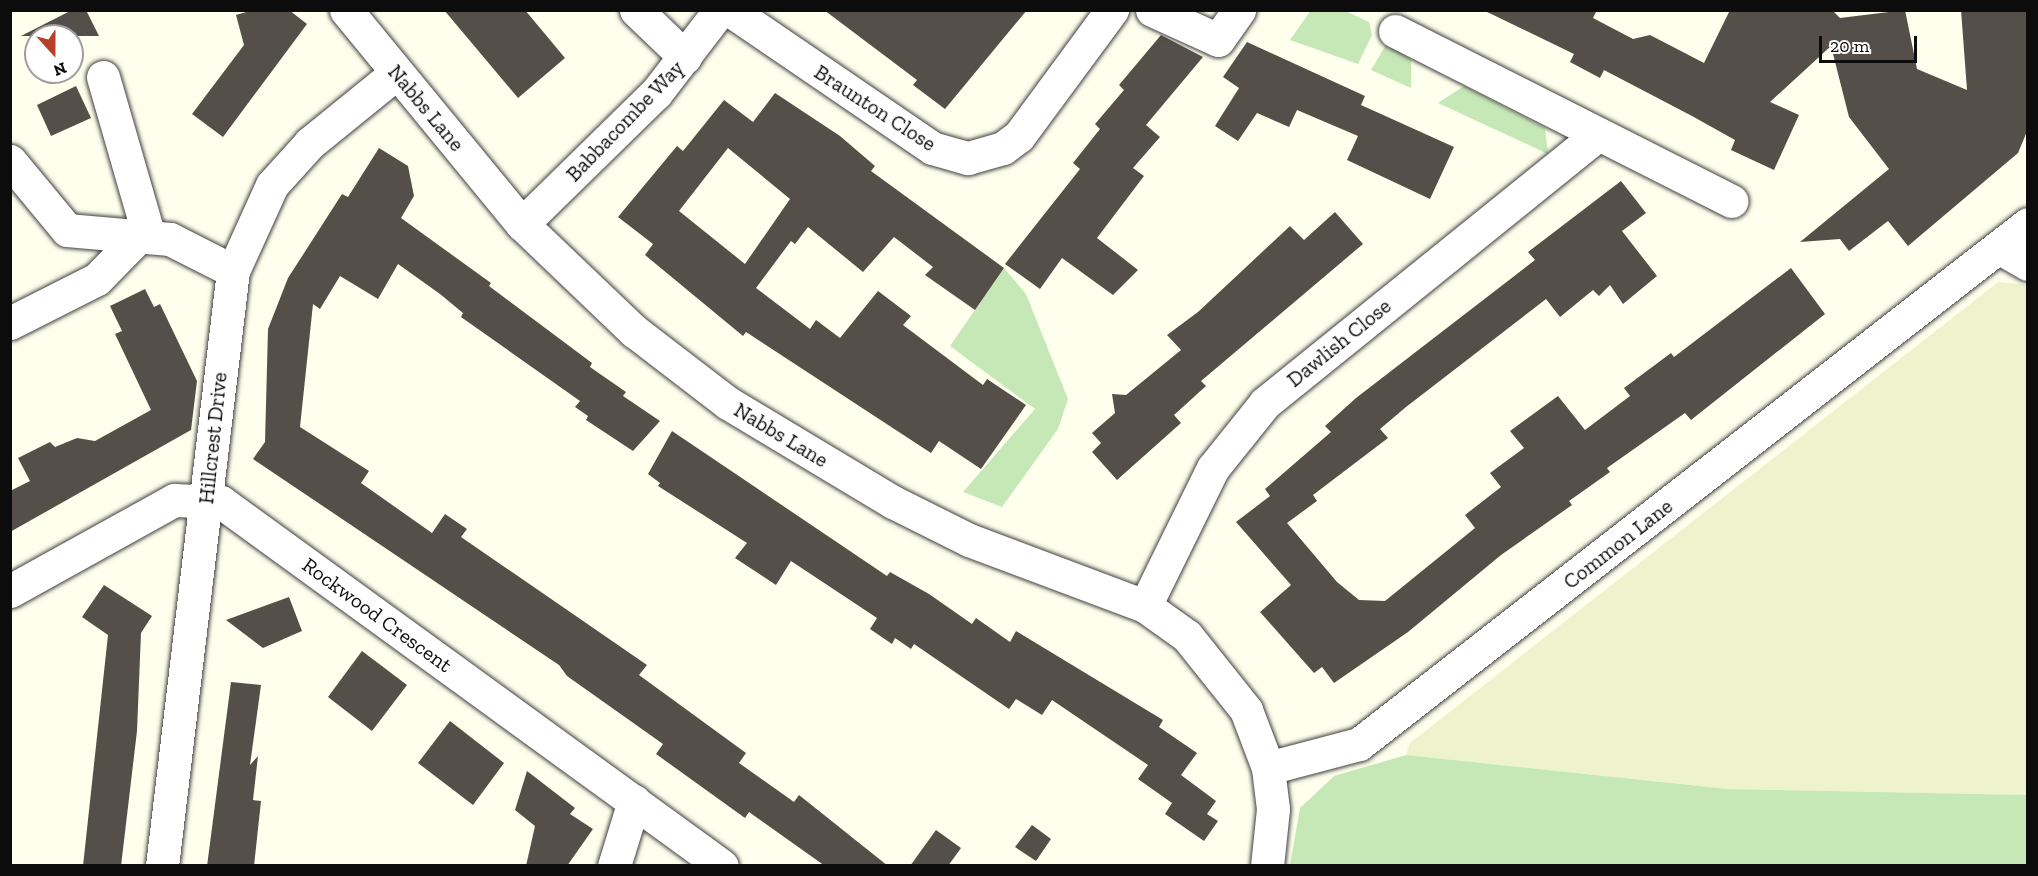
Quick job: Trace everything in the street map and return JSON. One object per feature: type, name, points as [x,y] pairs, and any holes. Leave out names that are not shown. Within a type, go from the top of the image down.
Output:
[{"type":"street","name":"Nabbs Lane","points":[[346,10],[522,224],[634,331],[728,403],[893,502],[969,540],[1145,606],[1187,636],[1221,674],[1246,710],[1268,768]]},
{"type":"street","points":[[636,10],[685,57]]},
{"type":"street","name":"Babbacombe Way","points":[[522,224],[635,115],[685,57],[720,10]]},
{"type":"street","name":"Braunton Close","points":[[730,10],[932,148],[968,158],[1003,148],[1019,136],[1112,10]]},
{"type":"street","points":[[1152,10],[1218,40],[1239,10]]},
{"type":"street","points":[[1395,31],[1732,201]]},
{"type":"street","name":"Hillcrest Drive","points":[[162,866],[233,271],[272,185],[310,143],[396,73]]},
{"type":"street","points":[[103,77],[145,235]]},
{"type":"street","name":"Dawlish Close","points":[[1145,606],[1213,468],[1265,404],[1598,134]]},
{"type":"street","points":[[10,161],[67,230],[145,235],[171,240],[233,271]]},
{"type":"street","name":"Common Lane","points":[[1268,768],[1359,744],[2014,256],[2028,224]]},
{"type":"street","points":[[10,323],[97,279],[145,235]]},
{"type":"street","name":"Rockwood Crescent","points":[[10,591],[174,500],[221,502],[722,866]]},
{"type":"street","points":[[1267,866],[1273,809],[1268,768]]},
{"type":"street","points":[[614,866],[634,801]]},
{"type":"green space","points":[[1311,10],[1345,11],[1369,22],[1372,35],[1358,64],[1290,40]]},
{"type":"green space","points":[[1387,43],[1411,60],[1411,88],[1371,70]]},
{"type":"green space","points":[[1464,86],[1545,128],[1548,154],[1438,103]]},
{"type":"green space","points":[[1004,268],[1026,294],[1068,399],[1058,429],[1002,507],[963,492],[1035,409],[950,346]]},
{"type":"green space","points":[[1998,282],[2027,285],[2027,795],[1728,789],[1406,755],[1410,743]]},
{"type":"green space","points":[[1406,755],[1728,789],[2027,795],[2027,865],[1290,865],[1300,808],[1334,776]]},
{"type":"building","points":[[72,10],[86,10],[99,36],[84,36],[84,24],[45,24]]},
{"type":"building","points":[[253,10],[289,10],[307,24],[223,137],[192,114],[244,45],[236,15]]},
{"type":"building","points":[[444,10],[525,10],[565,58],[518,98]]},
{"type":"building","points":[[824,10],[1027,10],[945,109],[913,85],[917,80]]},
{"type":"building","points":[[1483,10],[1597,10],[1593,18],[1633,39],[1650,35],[1704,63],[1730,10],[1832,10],[1840,18],[1905,10],[1917,69],[1967,90],[1961,10],[2028,10],[2028,129],[2018,153],[1908,246],[1888,221],[1849,251],[1840,239],[1800,242],[1889,169],[1849,117],[1831,46],[1770,102],[1799,115],[1774,170],[1731,150],[1735,140],[1692,116],[1604,70],[1600,78],[1570,62],[1574,54]]},
{"type":"building","points":[[1161,35],[1203,57],[1146,125],[1160,137],[1133,168],[1144,176],[1097,238],[1138,270],[1113,295],[1062,258],[1040,289],[1005,264],[1080,169],[1073,163],[1100,129],[1095,124],[1124,90],[1119,85]]},
{"type":"building","points":[[1247,42],[1365,96],[1361,105],[1454,147],[1430,199],[1347,160],[1358,136],[1297,110],[1289,127],[1257,113],[1238,141],[1215,126],[1239,88],[1223,77]]},
{"type":"building","points":[[76,86],[91,118],[51,136],[37,105]]},
{"type":"building","points":[[775,93],[840,136],[875,166],[871,171],[1004,268],[975,310],[925,275],[933,267],[894,237],[863,272],[808,227],[795,244],[791,241],[756,288],[810,329],[816,320],[840,338],[878,291],[911,316],[903,325],[983,385],[987,379],[1026,405],[981,469],[939,441],[931,453],[746,332],[743,336],[645,255],[653,244],[618,217],[677,146],[683,151],[724,100],[753,122]],"holes":[[[728,148],[790,199],[745,264],[679,211]]]},
{"type":"building","points":[[379,148],[408,166],[414,196],[401,218],[491,283],[489,286],[592,363],[590,367],[626,392],[623,396],[660,421],[633,451],[586,420],[588,416],[575,407],[580,401],[461,317],[463,313],[398,264],[378,299],[340,276],[320,309],[313,304],[300,427],[369,471],[361,483],[432,533],[445,514],[467,529],[461,537],[647,665],[639,675],[746,753],[739,763],[794,802],[799,795],[888,866],[825,866],[749,812],[745,818],[656,754],[663,744],[567,676],[559,665],[253,459],[265,442],[268,329],[288,278],[342,194],[348,197]]},
{"type":"building","points":[[1621,181],[1646,213],[1622,231],[1657,276],[1623,304],[1610,285],[1599,296],[1593,290],[1560,317],[1546,299],[1380,429],[1388,438],[1313,495],[1317,501],[1287,523],[1337,582],[1359,600],[1385,601],[1475,528],[1465,515],[1501,487],[1490,473],[1524,448],[1510,431],[1558,396],[1585,430],[1630,396],[1624,388],[1671,353],[1674,357],[1791,268],[1825,314],[1691,420],[1685,413],[1607,468],[1610,472],[1569,501],[1572,505],[1501,555],[1408,632],[1334,683],[1322,667],[1314,673],[1260,612],[1291,585],[1236,522],[1270,496],[1265,489],[1331,432],[1325,426],[1356,398],[1535,260],[1528,252]]},
{"type":"building","points":[[1335,212],[1363,244],[1201,381],[1206,386],[1174,415],[1181,423],[1117,480],[1092,452],[1101,443],[1092,433],[1115,413],[1112,394],[1126,395],[1181,350],[1167,335],[1198,312],[1290,226],[1304,240]]},
{"type":"building","points":[[145,289],[154,307],[160,304],[197,381],[191,430],[10,532],[10,491],[30,481],[18,458],[50,442],[55,447],[77,438],[95,441],[151,410],[115,334],[122,331],[110,306]]},
{"type":"building","points":[[672,431],[887,576],[890,572],[929,594],[972,624],[976,618],[1010,642],[1016,631],[1163,720],[1159,727],[1197,753],[1181,775],[1216,801],[1207,814],[1218,821],[1204,841],[1165,814],[1172,803],[1138,779],[1148,765],[1052,700],[1042,715],[1016,699],[1009,709],[914,644],[911,649],[895,638],[892,644],[870,629],[877,618],[791,561],[776,585],[735,558],[747,543],[658,486],[660,483],[648,474]]},
{"type":"building","points":[[104,585],[152,616],[141,633],[137,731],[121,866],[83,866],[108,635],[82,617]]},
{"type":"building","points":[[289,597],[302,631],[263,648],[226,620]]},
{"type":"building","points":[[362,651],[407,685],[372,731],[328,697]]},
{"type":"building","points":[[231,682],[261,685],[250,765],[258,756],[253,800],[261,801],[254,866],[207,866]]},
{"type":"building","points":[[450,721],[504,763],[473,805],[418,763]]},
{"type":"building","points":[[527,771],[575,808],[570,814],[593,829],[567,866],[526,866],[535,826],[515,810]]},
{"type":"building","points":[[1032,825],[1051,839],[1036,861],[1015,847]]},
{"type":"building","points":[[936,830],[961,848],[948,866],[910,866]]}]
